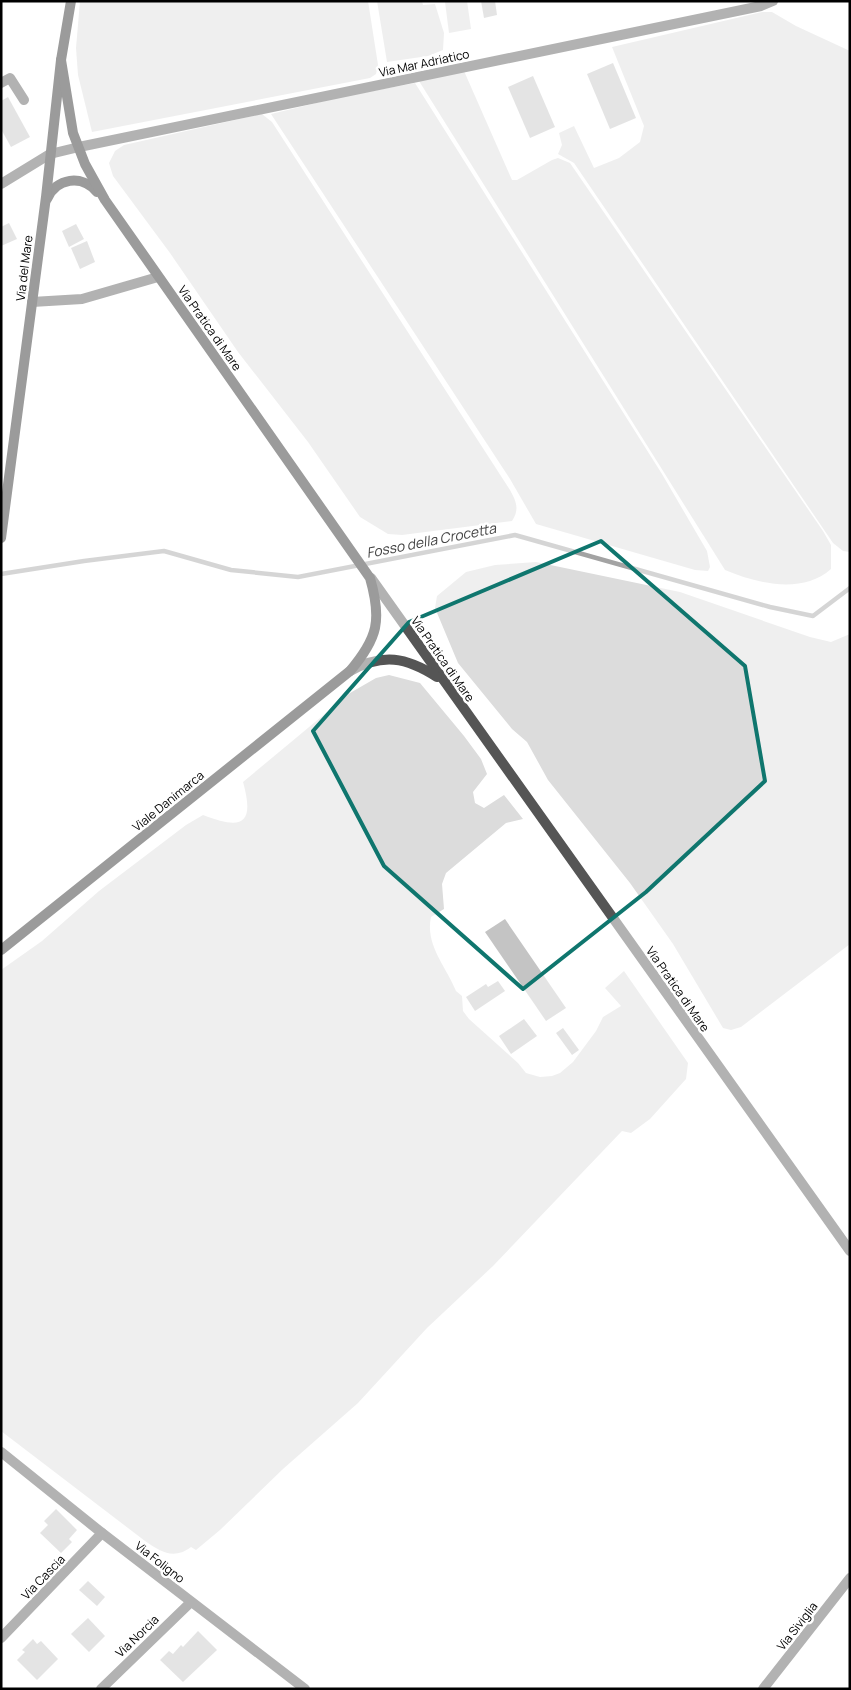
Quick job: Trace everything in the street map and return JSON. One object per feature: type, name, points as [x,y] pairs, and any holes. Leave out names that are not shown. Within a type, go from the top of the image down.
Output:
[{"type":"main road","name":"Via del Mare","points":[[1,538],[45,203],[61,60],[71,1]]},
{"type":"main road","name":"Via Pratica di Mare","points":[[61,60],[67,103],[79,147],[85,164],[105,200],[370,578]]},
{"type":"main road","points":[[45,203],[55,186],[69,180],[86,182],[105,200]]},
{"type":"main road","name":"Viale Danimarca","points":[[1,950],[350,672],[367,651],[374,633],[377,616],[376,598],[370,578]]},
{"type":"street","name":"Via Mar Adriatico","points":[[1,184],[50,154],[79,147],[762,6],[773,1]]},
{"type":"street","points":[[1,83],[10,78],[24,100]]},
{"type":"street","points":[[32,302],[82,299],[158,277]]},
{"type":"street","name":"Via Pratica di Mare","points":[[370,578],[850,1251]]},
{"type":"street","name":"Viale Danimarca","points":[[350,672],[365,663],[398,659],[418,664],[442,680]]},
{"type":"street","name":"Via Foligno","points":[[1,1452],[102,1533],[305,1689]]},
{"type":"street","name":"Via Cascia","points":[[1,1638],[102,1533]]},
{"type":"street","name":"Via Siviglia","points":[[764,1689],[850,1578]]},
{"type":"street","name":"Via Norcia","points":[[101,1689],[191,1602]]},
{"type":"highlighted area","points":[[601,541],[745,666],[765,781],[646,892],[523,989],[384,866],[313,731],[409,622]]},
{"type":"shaded area","points":[[80,1],[368,1],[378,65],[376,74],[370,78],[92,132],[78,75],[76,48]]},
{"type":"shaded area","points":[[377,1],[422,1],[423,5],[435,4],[444,33],[443,50],[428,56],[387,62]]},
{"type":"shaded area","points":[[467,1],[471,29],[449,33],[445,2]]},
{"type":"shaded area","points":[[762,12],[772,12],[796,26],[850,51],[850,552],[843,551],[833,543],[574,163],[558,154],[562,145],[559,133],[574,126],[594,168],[619,158],[640,142],[644,126],[612,47]]},
{"type":"shaded area","points":[[464,71],[512,180],[517,180],[558,158],[570,163],[823,531],[831,545],[831,569],[807,582],[793,584],[765,582],[725,570],[419,81]]},
{"type":"shaded area","points":[[415,83],[662,474],[707,551],[710,567],[708,571],[695,570],[536,524],[510,479],[271,114],[341,97]]},
{"type":"shaded area","points":[[262,114],[272,122],[510,490],[516,505],[516,513],[512,521],[402,535],[388,534],[360,517],[308,442],[238,352],[170,253],[113,176],[109,163],[115,151],[124,145]]},
{"type":"shaded area","points":[[536,562],[680,592],[810,637],[831,642],[850,634],[850,944],[741,1027],[731,1030],[723,1028],[673,944],[630,883],[548,780],[527,742],[512,729],[458,663],[435,608],[437,596],[466,572],[495,565]]},
{"type":"shaded area","points":[[389,675],[420,683],[481,759],[487,774],[473,792],[475,803],[484,808],[504,795],[523,819],[506,823],[446,873],[442,884],[444,909],[431,917],[431,937],[434,946],[456,991],[462,996],[463,1011],[469,1019],[518,1063],[526,1073],[540,1077],[552,1076],[560,1073],[573,1062],[596,1031],[603,1017],[621,1006],[605,988],[624,971],[688,1063],[686,1079],[650,1119],[631,1133],[622,1131],[493,1266],[427,1328],[358,1403],[283,1469],[220,1530],[196,1550],[191,1547],[179,1553],[168,1553],[145,1541],[1,1431],[1,970],[42,941],[99,891],[186,825],[203,815],[227,822],[242,820],[246,815],[247,807],[243,782],[350,693],[376,678]]},
{"type":"building","points":[[481,1],[495,1],[497,15],[484,18]]},
{"type":"building","points":[[613,63],[636,118],[610,129],[587,74]]},
{"type":"building","points":[[533,76],[555,127],[530,138],[508,87]]},
{"type":"building","points":[[8,97],[30,137],[11,147],[1,129],[1,101]]},
{"type":"building","points":[[9,223],[17,239],[1,246],[1,227]]},
{"type":"building","points":[[76,224],[84,239],[69,247],[62,231]]},
{"type":"building","points":[[87,241],[95,262],[80,269],[71,248]]},
{"type":"building","points":[[505,919],[566,1008],[546,1021],[485,932]]},
{"type":"building","points":[[498,981],[505,991],[475,1011],[466,997],[486,984],[488,987]]},
{"type":"building","points":[[524,1019],[537,1036],[511,1054],[499,1036]]},
{"type":"building","points":[[563,1028],[579,1050],[572,1055],[556,1033]]},
{"type":"building","points":[[56,1509],[77,1530],[69,1539],[72,1542],[61,1553],[40,1533],[48,1525],[44,1521]]},
{"type":"building","points":[[88,1581],[105,1597],[97,1606],[79,1590]]},
{"type":"building","points":[[88,1618],[105,1636],[89,1652],[71,1634]]},
{"type":"building","points":[[198,1631],[217,1650],[183,1682],[160,1660],[169,1651],[173,1654],[181,1645],[183,1647]]},
{"type":"building","points":[[33,1639],[37,1644],[41,1641],[58,1659],[37,1680],[17,1660],[25,1652],[22,1650]]},
{"type":"waterway","name":"Fosso della Crocetta","points":[[1,574],[164,551],[231,570],[298,577],[515,535],[770,607],[813,616],[850,588]]}]
